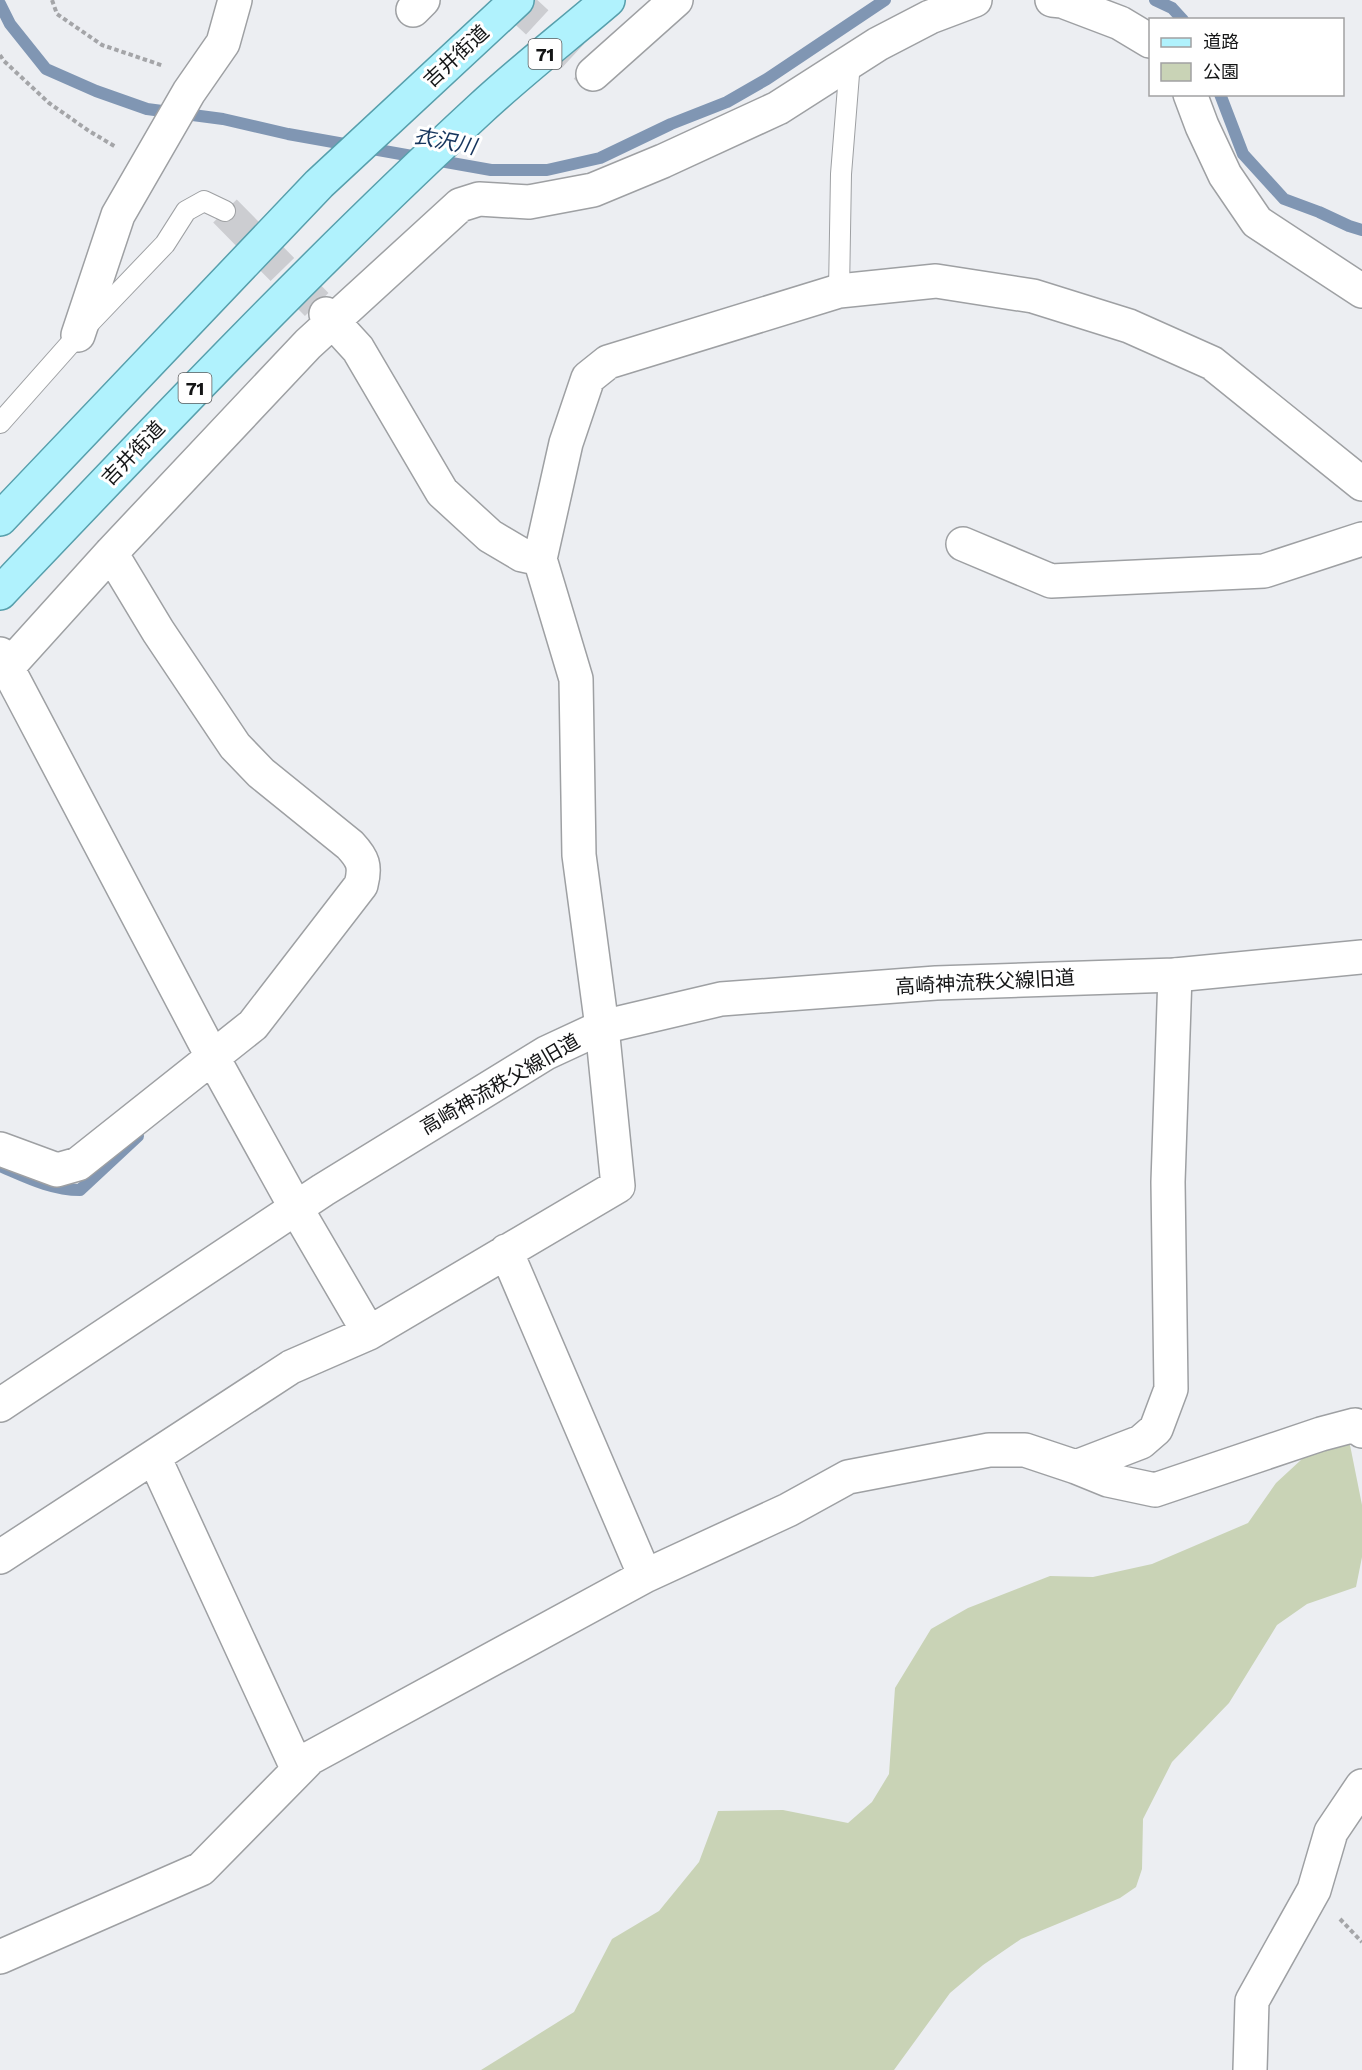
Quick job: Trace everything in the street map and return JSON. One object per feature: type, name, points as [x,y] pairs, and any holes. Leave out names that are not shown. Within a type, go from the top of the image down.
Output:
[{"type":"main road","name":"吉井街道","points":[[0,519],[319,184],[517,0]]},
{"type":"main road","name":"吉井街道","points":[[0,593],[225,356],[396,188],[482,107],[608,0]]},
{"type":"street","points":[[78,335],[118,215],[194,85],[223,43],[235,0]]},
{"type":"street","points":[[593,74],[676,0]]},
{"type":"street","points":[[369,1333],[296,1209],[213,1058],[4,661],[111,553],[308,344],[329,318],[460,205],[479,199],[529,202],[593,190],[663,161],[778,108],[878,44],[930,17],[975,0]]},
{"type":"street","points":[[1052,0],[1126,11],[1149,40]]},
{"type":"street","points":[[1191,96],[1225,175],[1257,222],[1362,291]]},
{"type":"street","points":[[0,1557],[291,1367],[369,1333],[618,1186],[602,1028],[579,855],[576,679],[540,559],[566,443],[588,378],[608,362],[839,291],[936,281],[1033,296],[1130,326],[1212,363],[1362,484]]},
{"type":"street","points":[[329,318],[358,349],[442,492],[490,536],[522,555],[540,559]]},
{"type":"street","points":[[963,544],[1051,581],[1264,571],[1362,539]]},
{"type":"street","points":[[0,1149],[57,1170],[78,1164],[253,1025],[361,885],[365,871],[360,855],[350,845],[261,773],[235,746],[158,632],[111,553]]},
{"type":"street","name":"高崎神流秩父線旧道","points":[[0,1405],[296,1209],[546,1053],[602,1028],[721,999],[936,983],[1175,975],[1362,957]]},
{"type":"street","points":[[1076,1467],[1141,1442],[1149,1436],[1156,1429],[1171,1389],[1168,1182],[1175,975]]},
{"type":"street","points":[[506,1251],[645,1576]]},
{"type":"street","points":[[0,1957],[201,1869],[310,1758],[645,1576],[788,1510],[849,1477],[990,1450],[1025,1450],[1108,1480],[1155,1490],[1321,1434],[1355,1425],[1362,1431]]},
{"type":"street","points":[[154,1457],[298,1770]]},
{"type":"street","points":[[1250,2070],[1252,2001],[1314,1890],[1331,1832],[1362,1786]]},
{"type":"lane","points":[[839,291],[841,174],[850,62]]},
{"type":"lane","points":[[0,423],[78,335],[165,244],[186,211],[204,201],[225,211]]},
{"type":"path","points":[[52,0],[57,14],[102,45],[194,85]]},
{"type":"path","points":[[0,55],[49,103],[88,131],[149,160]]},
{"type":"green space","points":[[1349,1440],[1362,1505],[1362,1557],[1356,1587],[1307,1604],[1277,1625],[1229,1703],[1172,1762],[1143,1819],[1142,1869],[1136,1887],[1120,1898],[1021,1939],[983,1965],[950,1993],[894,2070],[481,2070],[574,2012],[612,1939],[659,1911],[699,1862],[718,1811],[783,1810],[848,1823],[872,1802],[889,1774],[895,1688],[931,1629],[968,1608],[1050,1576],[1093,1577],[1152,1564],[1248,1523],[1276,1483],[1315,1447]]},
{"type":"waterway","name":"衣沢川","points":[[0,4],[10,24],[46,69],[96,91],[147,109],[223,119],[288,134],[491,170],[547,170],[600,158],[671,124],[727,102],[767,79],[885,0]]},
{"type":"waterway","name":"衣沢川","points":[[1155,0],[1172,8],[1181,18]]},
{"type":"waterway","name":"衣沢川","points":[[1221,96],[1243,154],[1284,199],[1362,230]]},
{"type":"waterway","points":[[0,1166],[49,1185],[80,1190],[138,1136]]},
{"type":"tunnel","points":[[513,0],[593,74]]},
{"type":"tunnel","points":[[225,211],[326,314]]}]
